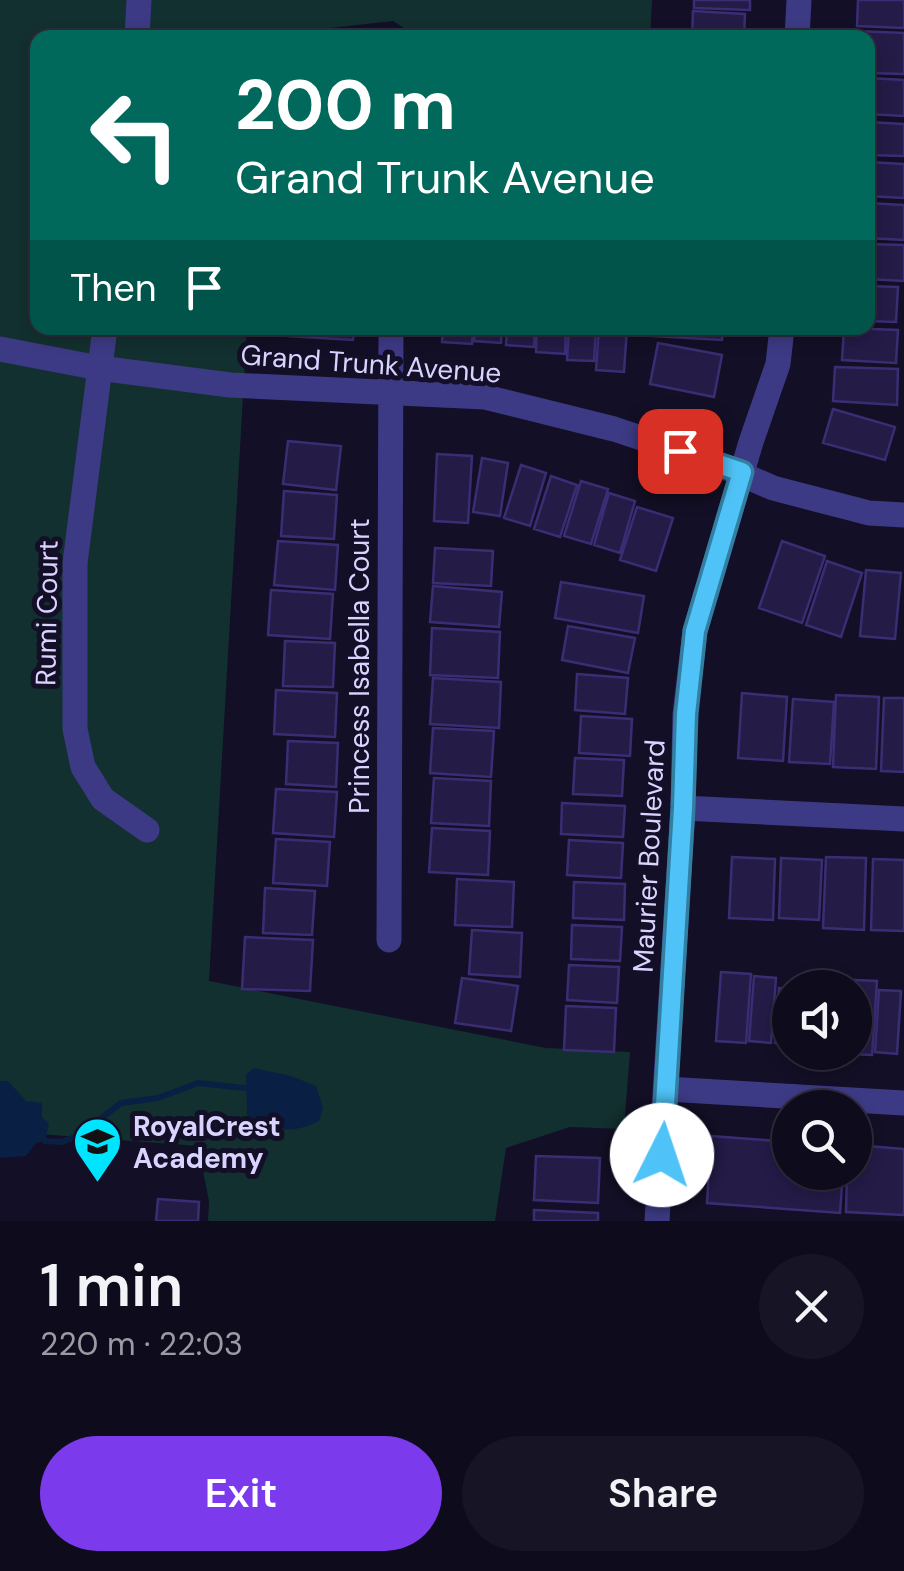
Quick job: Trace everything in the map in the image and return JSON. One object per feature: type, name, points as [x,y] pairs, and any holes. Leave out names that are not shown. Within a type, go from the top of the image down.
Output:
[{"type":"street","points":[[137,30],[139,0]]},
{"type":"street","points":[[797,30],[799,0]]},
{"type":"street","name":"Rumi Court","points":[[105,335],[74,563],[76,728],[83,767],[103,799],[148,830]]},
{"type":"street","name":"Princess Isabella Court","points":[[389,940],[391,335]]},
{"type":"street","name":"Maurier Boulevard","points":[[658,1221],[686,714],[695,631],[778,364],[781,335]]},
{"type":"street","name":"Grand Trunk Avenue","points":[[0,349],[99,368],[230,385],[486,397],[541,409],[742,472],[773,488],[869,512],[904,515]]},
{"type":"street","points":[[683,808],[904,819]]},
{"type":"street","points":[[666,1089],[904,1103]]},
{"type":"green space","points":[[0,0],[652,0],[650,30],[407,30],[393,21],[313,30],[30,30],[30,335],[247,335],[209,981],[546,1048],[630,1052],[624,1129],[570,1127],[506,1148],[495,1221],[208,1221],[209,1201],[198,1146],[0,1131]]},
{"type":"water","points":[[254,1068],[316,1086],[323,1108],[319,1121],[301,1128],[282,1129],[247,1115],[246,1074]]},
{"type":"water","points":[[0,1081],[8,1081],[26,1101],[42,1103],[42,1117],[49,1124],[45,1141],[36,1143],[26,1156],[0,1158]]},
{"type":"building","points":[[694,0],[750,0],[750,10],[694,8]]},
{"type":"building","points":[[858,0],[904,0],[904,28],[857,26]]},
{"type":"building","points":[[693,11],[745,14],[744,30],[692,30]]},
{"type":"building","points":[[875,32],[904,33],[904,74],[875,73]]},
{"type":"building","points":[[875,78],[904,80],[904,116],[875,114]]},
{"type":"building","points":[[875,122],[904,124],[904,156],[875,155]]},
{"type":"building","points":[[875,162],[904,164],[904,198],[875,196]]},
{"type":"building","points":[[875,203],[904,205],[904,240],[875,238]]},
{"type":"building","points":[[875,244],[904,245],[904,281],[875,279]]},
{"type":"building","points":[[875,286],[898,287],[896,322],[875,321]]},
{"type":"building","points":[[898,330],[896,363],[842,360],[844,335]]},
{"type":"building","points":[[288,335],[353,335],[353,340]]},
{"type":"building","points":[[442,335],[473,335],[472,344],[442,342]]},
{"type":"building","points":[[475,335],[502,335],[501,343],[474,341]]},
{"type":"building","points":[[507,335],[535,335],[534,347],[506,345]]},
{"type":"building","points":[[537,335],[566,335],[565,354],[536,352]]},
{"type":"building","points":[[569,335],[596,335],[594,361],[567,360]]},
{"type":"building","points":[[598,335],[627,335],[624,372],[596,370]]},
{"type":"building","points":[[654,335],[722,335],[722,340]]},
{"type":"building","points":[[658,343],[722,355],[714,397],[650,384]]},
{"type":"building","points":[[835,367],[898,369],[897,405],[833,401]]},
{"type":"building","points":[[833,409],[895,427],[885,460],[823,443]]},
{"type":"building","points":[[288,441],[341,446],[336,490],[283,484]]},
{"type":"building","points":[[437,454],[472,456],[468,523],[434,521]]},
{"type":"building","points":[[482,458],[508,463],[500,516],[473,512]]},
{"type":"building","points":[[521,465],[546,473],[530,526],[504,518]]},
{"type":"building","points":[[551,476],[577,485],[560,537],[534,529]]},
{"type":"building","points":[[581,481],[608,489],[591,544],[564,536]]},
{"type":"building","points":[[284,491],[337,495],[334,539],[281,536]]},
{"type":"building","points":[[609,493],[635,501],[620,553],[594,545]]},
{"type":"building","points":[[637,507],[673,518],[656,571],[620,560]]},
{"type":"building","points":[[278,541],[338,545],[335,590],[274,585]]},
{"type":"building","points":[[782,541],[825,556],[802,623],[759,608]]},
{"type":"building","points":[[435,548],[493,551],[491,586],[433,583]]},
{"type":"building","points":[[827,561],[862,573],[841,637],[806,625]]},
{"type":"building","points":[[866,570],[901,573],[895,639],[860,636]]},
{"type":"building","points":[[561,582],[644,596],[638,633],[555,618]]},
{"type":"building","points":[[433,586],[502,592],[499,627],[430,622]]},
{"type":"building","points":[[271,590],[333,594],[330,639],[268,635]]},
{"type":"building","points":[[568,626],[635,638],[628,673],[562,660]]},
{"type":"building","points":[[432,628],[500,632],[498,678],[430,675]]},
{"type":"building","points":[[285,641],[335,643],[333,687],[283,686]]},
{"type":"building","points":[[577,674],[628,678],[625,714],[575,710]]},
{"type":"building","points":[[433,678],[501,682],[499,728],[430,724]]},
{"type":"building","points":[[276,690],[337,693],[335,737],[274,734]]},
{"type":"building","points":[[742,693],[787,697],[783,761],[738,758]]},
{"type":"building","points":[[836,695],[879,697],[876,769],[833,767]]},
{"type":"building","points":[[884,698],[904,698],[904,772],[881,771]]},
{"type":"building","points":[[793,699],[834,702],[830,764],[789,762]]},
{"type":"building","points":[[581,716],[632,719],[630,756],[579,753]]},
{"type":"building","points":[[433,728],[494,731],[491,777],[430,773]]},
{"type":"building","points":[[288,741],[338,743],[336,787],[286,784]]},
{"type":"building","points":[[575,758],[624,760],[622,796],[573,794]]},
{"type":"building","points":[[434,778],[491,781],[489,826],[431,823]]},
{"type":"building","points":[[276,789],[337,792],[334,837],[273,833]]},
{"type":"building","points":[[562,803],[625,806],[623,837],[561,834]]},
{"type":"building","points":[[432,828],[490,831],[488,875],[429,872]]},
{"type":"building","points":[[276,839],[330,842],[327,886],[273,883]]},
{"type":"building","points":[[569,840],[623,843],[621,878],[567,875]]},
{"type":"building","points":[[732,857],[775,859],[773,920],[729,918]]},
{"type":"building","points":[[826,857],[866,858],[864,930],[823,928]]},
{"type":"building","points":[[781,858],[822,860],[819,920],[779,918]]},
{"type":"building","points":[[873,859],[904,860],[904,931],[871,930]]},
{"type":"building","points":[[457,879],[514,882],[512,927],[455,925]]},
{"type":"building","points":[[574,882],[625,884],[624,920],[573,918]]},
{"type":"building","points":[[265,888],[315,891],[312,935],[263,933]]},
{"type":"building","points":[[572,925],[622,927],[620,961],[571,959]]},
{"type":"building","points":[[472,930],[522,933],[520,977],[469,974]]},
{"type":"building","points":[[245,937],[313,940],[310,991],[242,989]]},
{"type":"building","points":[[569,965],[619,967],[617,1003],[567,1000]]},
{"type":"building","points":[[721,972],[751,974],[746,1043],[716,1041]]},
{"type":"building","points":[[754,976],[772,978],[771,1043],[749,1041]]},
{"type":"building","points":[[462,978],[518,986],[511,1031],[455,1023]]},
{"type":"building","points":[[872,981],[877,981],[872,1055]]},
{"type":"building","points":[[879,990],[901,991],[897,1054],[875,1052]]},
{"type":"building","points":[[566,1006],[616,1008],[614,1052],[564,1050]]},
{"type":"building","points":[[711,1136],[772,1141],[772,1190],[842,1190],[840,1213],[707,1203]]},
{"type":"building","points":[[872,1146],[904,1149],[904,1215],[846,1212],[847,1190],[872,1190]]},
{"type":"building","points":[[536,1156],[600,1158],[598,1203],[534,1200]]},
{"type":"building","points":[[158,1199],[199,1202],[198,1221],[156,1221]]},
{"type":"building","points":[[534,1210],[598,1213],[598,1221],[534,1221]]},
{"type":"waterway","points":[[45,1141],[62,1142],[79,1135],[121,1103],[158,1098],[198,1083],[244,1088]]},
{"type":"place","name":"RoyalCrest Academy","points":[[98,1184]]},
{"type":"route","points":[[662,1155],[686,714],[695,631],[742,472],[680,451]]}]
